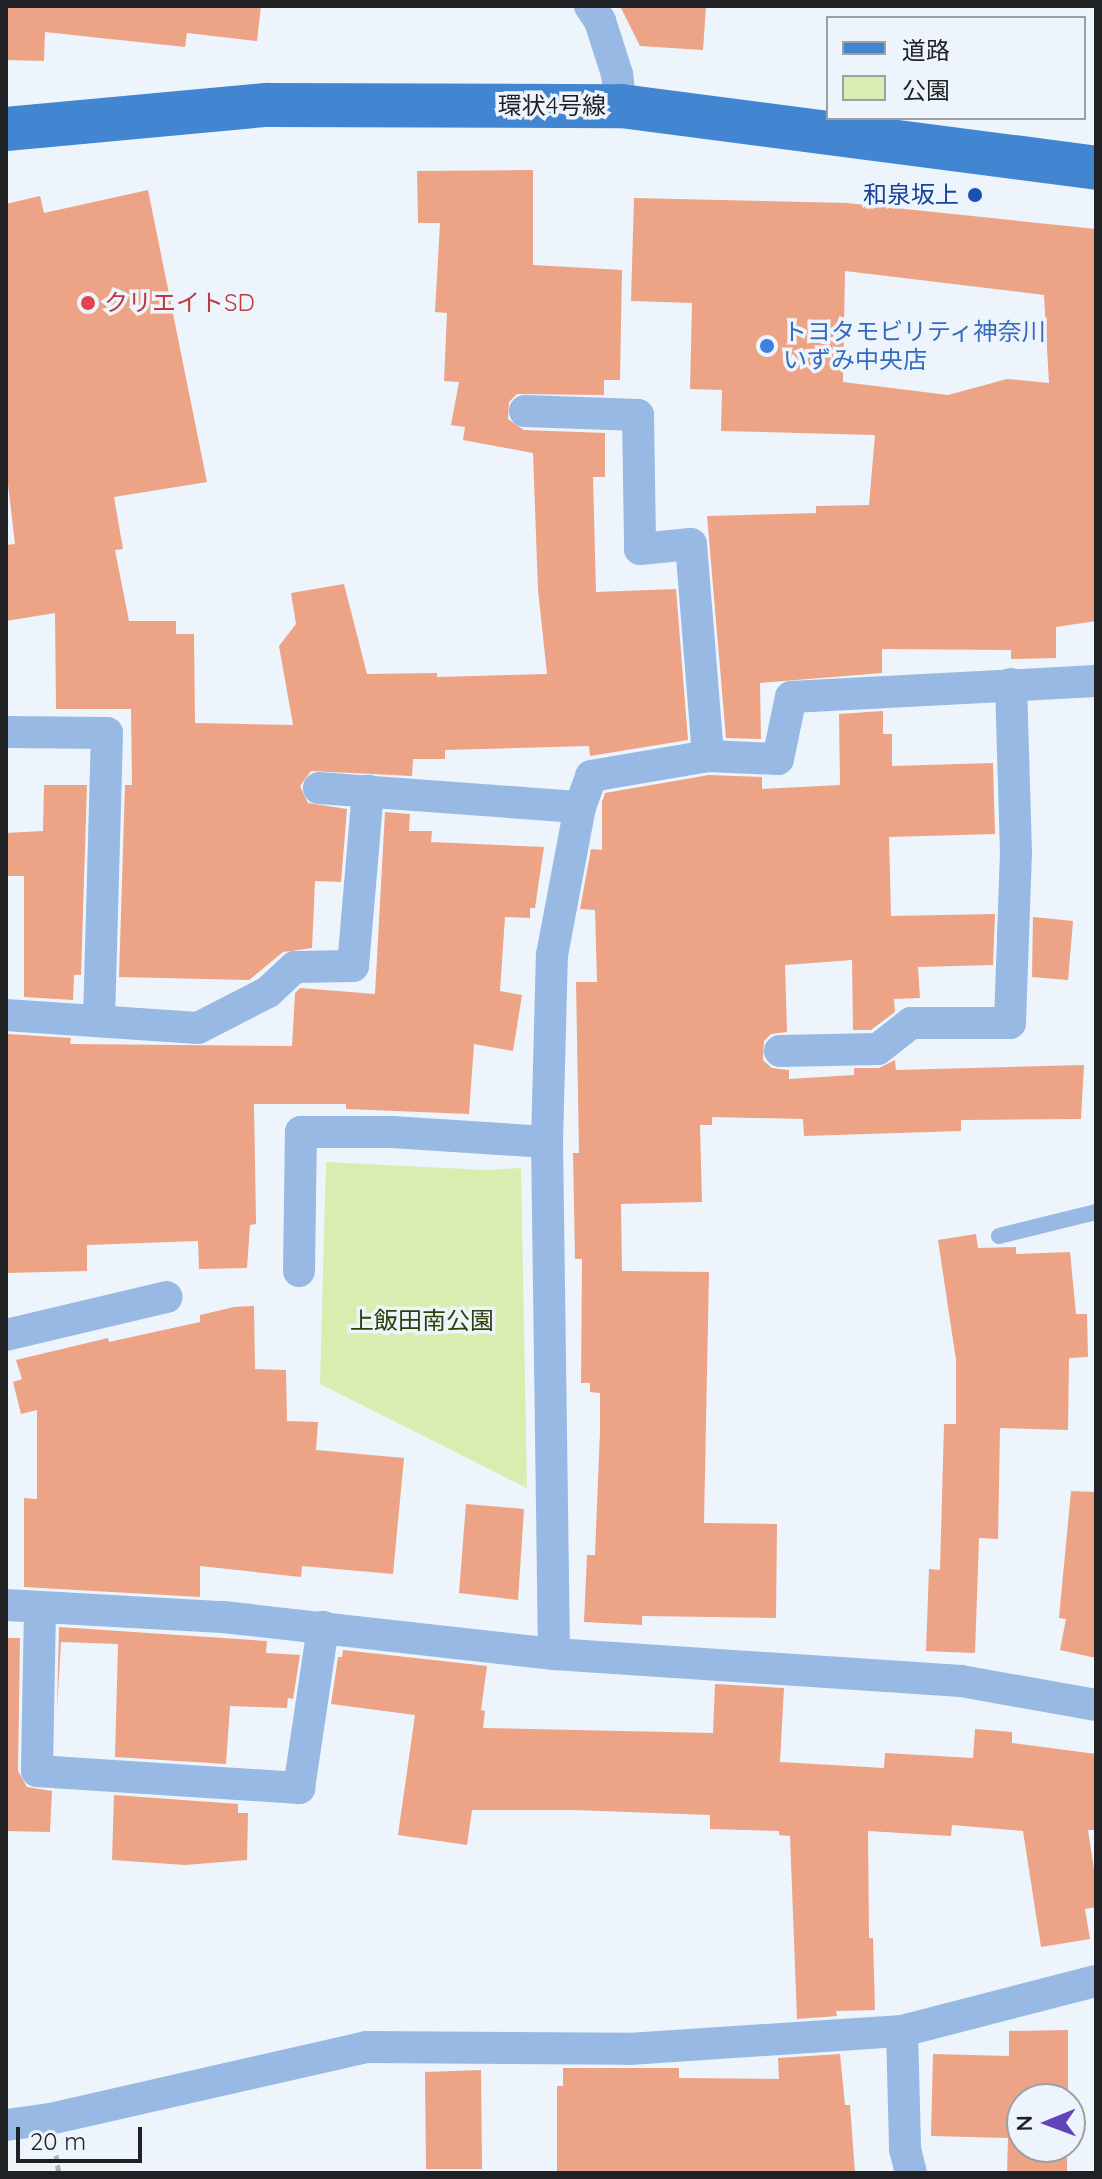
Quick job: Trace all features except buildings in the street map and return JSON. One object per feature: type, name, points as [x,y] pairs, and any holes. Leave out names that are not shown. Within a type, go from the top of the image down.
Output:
[{"type":"main road","name":"環状4号線","points":[[6,129],[267,105],[621,106],[1096,168]]},
{"type":"street","points":[[590,6],[600,21],[617,74],[621,106]]},
{"type":"street","points":[[525,411],[638,415],[640,549],[691,544],[708,756]]},
{"type":"street","points":[[554,1654],[547,1142],[552,955],[580,807],[591,776],[708,756],[778,759],[791,697],[1096,681]]},
{"type":"street","points":[[780,1051],[878,1049],[911,1023],[1010,1023],[1016,853],[1011,684]]},
{"type":"street","points":[[6,732],[107,733],[99,1020]]},
{"type":"street","points":[[319,788],[580,807]]},
{"type":"street","points":[[6,1015],[198,1028],[268,992],[295,967],[353,966],[368,791]]},
{"type":"street","points":[[299,1271],[301,1132],[392,1132],[547,1142]]},
{"type":"street","points":[[6,1335],[167,1297]]},
{"type":"street","points":[[6,1605],[40,1610],[223,1617],[554,1654],[961,1681],[1096,1705]]},
{"type":"street","points":[[40,1610],[37,1771],[299,1788],[323,1627]]},
{"type":"street","points":[[6,2125],[50,2119],[366,2047],[629,2049],[902,2031],[1096,1981]]},
{"type":"street","points":[[902,2031],[905,2149],[911,2173]]},
{"type":"lane","points":[[999,1236],[1096,1212]]},
{"type":"green space","name":"上飯田南公園","points":[[326,1162],[486,1170],[521,1168],[527,1488],[320,1384]]},
{"type":"place","name":"和泉坂上","points":[[975,195]]},
{"type":"place","name":"クリエイトSD","points":[[88,303]]},
{"type":"place","name":"トヨタモビリティ神奈川 いずみ中央店","points":[[767,346]]}]
